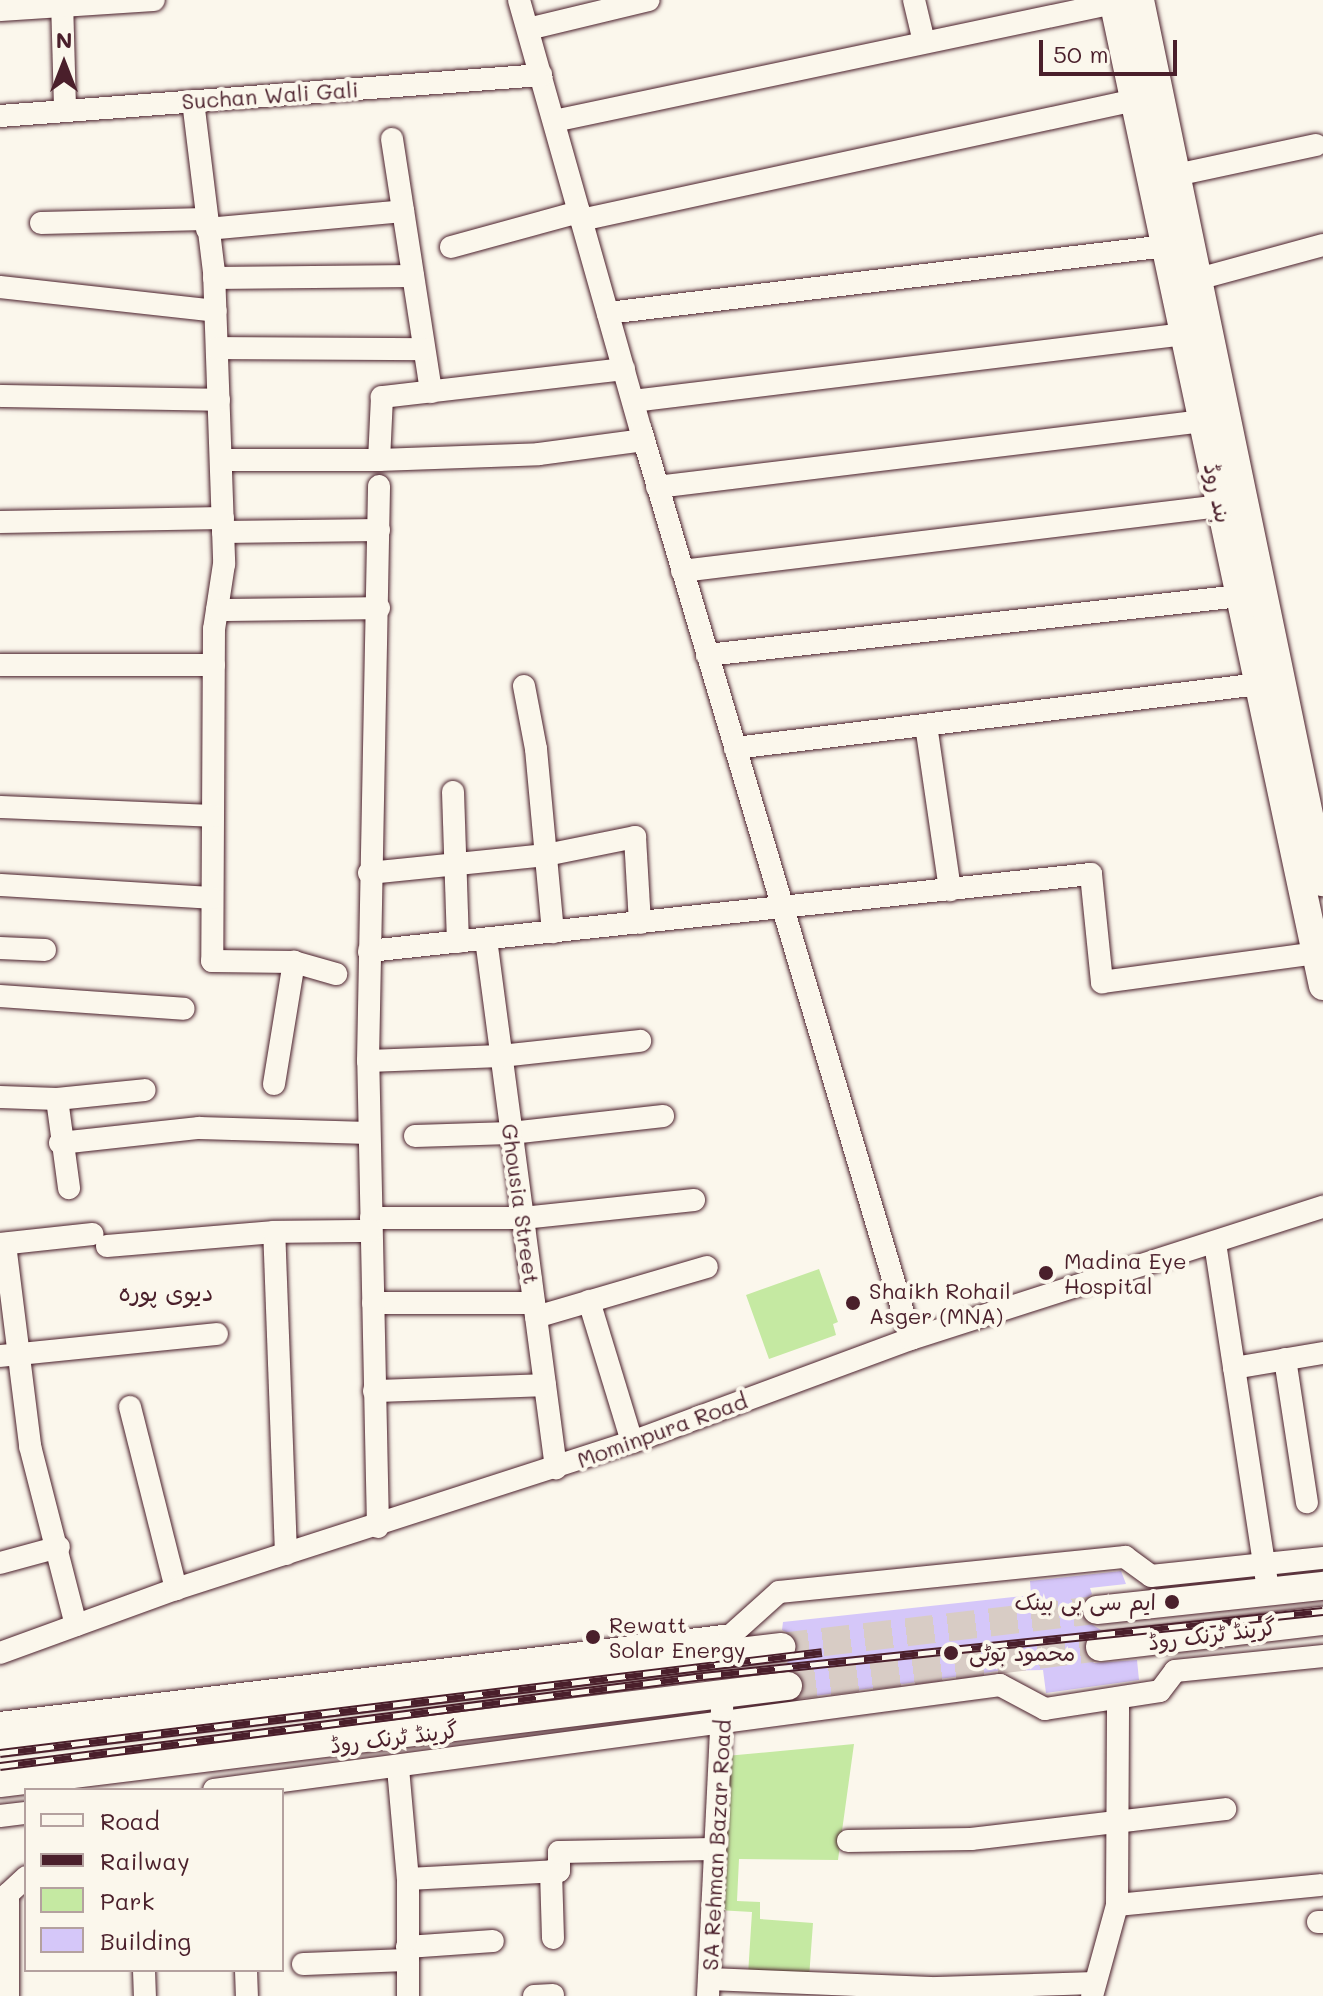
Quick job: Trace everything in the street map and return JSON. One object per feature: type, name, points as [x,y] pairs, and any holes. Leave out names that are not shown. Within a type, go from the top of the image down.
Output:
[{"type":"main road","name":"بند روڈ","points":[[1123,1],[1135,100],[1323,986]]},
{"type":"main road","name":"بند روڈ","points":[[1123,1],[1176,175],[1323,882]]},
{"type":"main road","name":"گرینڈ ٹرنک روڈ","points":[[1097,1610],[1323,1586]]},
{"type":"main road","name":"گرینڈ ٹرنک روڈ","points":[[1100,1647],[1323,1621]]},
{"type":"main road","name":"گرینڈ ٹرنک روڈ","points":[[0,1740],[479,1680],[781,1647]]},
{"type":"main road","points":[[479,1680],[481,1726]]},
{"type":"main road","name":"گرینڈ ٹرنک روڈ","points":[[0,1783],[788,1686]]},
{"type":"street","points":[[0,10],[62,3],[154,0]]},
{"type":"street","points":[[519,0],[657,487],[911,1339]]},
{"type":"street","points":[[528,29],[649,0]]},
{"type":"street","points":[[914,0],[924,42]]},
{"type":"street","points":[[554,121],[1123,1]]},
{"type":"street","points":[[62,3],[65,110]]},
{"type":"street","name":"Suchan Wali Gali","points":[[0,116],[541,75]]},
{"type":"street","points":[[451,247],[580,216],[1135,100]]},
{"type":"street","points":[[193,101],[214,278],[223,525],[214,665],[212,961],[294,962],[336,974]]},
{"type":"street","points":[[392,139],[431,392]]},
{"type":"street","points":[[1176,175],[1316,145]]},
{"type":"street","points":[[41,223],[206,224],[403,211]]},
{"type":"street","points":[[1198,279],[1323,245]]},
{"type":"street","points":[[608,313],[1166,246]]},
{"type":"street","points":[[214,278],[413,276]]},
{"type":"street","points":[[0,287],[216,311]]},
{"type":"street","points":[[633,401],[1185,334]]},
{"type":"street","points":[[217,348],[424,349]]},
{"type":"street","points":[[379,460],[382,397],[624,369]]},
{"type":"street","points":[[0,396],[219,400]]},
{"type":"street","points":[[657,487],[1203,421]]},
{"type":"street","points":[[221,460],[379,460],[539,454],[644,440]]},
{"type":"street","points":[[378,1527],[368,1061],[369,873],[379,608],[379,486]]},
{"type":"street","points":[[682,571],[1221,506]]},
{"type":"street","points":[[0,522],[379,530]]},
{"type":"street","points":[[707,655],[1240,596]]},
{"type":"street","points":[[217,610],[379,608]]},
{"type":"street","points":[[0,665],[214,665]]},
{"type":"street","points":[[735,748],[1259,684]]},
{"type":"street","points":[[524,686],[536,749],[553,932]]},
{"type":"street","points":[[926,725],[950,890]]},
{"type":"street","points":[[453,792],[458,942]]},
{"type":"street","points":[[0,807],[213,816]]},
{"type":"street","points":[[369,873],[456,867],[546,855],[635,837],[640,923]]},
{"type":"street","points":[[369,951],[1091,874],[1102,982],[1316,953]]},
{"type":"street","points":[[0,885],[212,898]]},
{"type":"street","name":"Ghousia Street","points":[[486,939],[556,1468]]},
{"type":"street","points":[[0,948],[45,950]]},
{"type":"street","points":[[274,1084],[294,962]]},
{"type":"street","points":[[0,996],[184,1009]]},
{"type":"street","points":[[368,1061],[501,1056],[640,1041]]},
{"type":"street","points":[[0,1097],[57,1099],[145,1090]]},
{"type":"street","points":[[57,1099],[60,1143],[69,1188]]},
{"type":"street","points":[[415,1136],[511,1133],[663,1116]]},
{"type":"street","points":[[60,1143],[199,1128],[369,1133]]},
{"type":"street","points":[[76,1625],[9,1355],[2,1244],[523,1218],[694,1200]]},
{"type":"street","name":"Mominpura Road","points":[[0,1653],[176,1589],[378,1527],[632,1442],[911,1339],[1323,1207]]},
{"type":"street","points":[[274,1232],[286,1554]]},
{"type":"street","points":[[1215,1243],[1269,1593]]},
{"type":"street","points":[[373,1303],[535,1310],[589,1301],[707,1267]]},
{"type":"street","points":[[589,1301],[632,1442]]},
{"type":"street","points":[[9,1355],[217,1334]]},
{"type":"street","points":[[1234,1368],[1323,1353]]},
{"type":"street","points":[[1285,1359],[1307,1502]]},
{"type":"street","points":[[374,1391],[545,1385]]},
{"type":"street","points":[[130,1407],[176,1589]]},
{"type":"street","points":[[0,1563],[59,1547]]},
{"type":"street","points":[[0,1723],[731,1635],[779,1592],[1125,1557],[1151,1576],[1323,1558]]},
{"type":"street","points":[[231,1788],[723,1726],[1000,1685],[1012,1686],[1041,1708],[1160,1691],[1175,1671],[1323,1656]]},
{"type":"street","name":"SA Rehman Bazar Road","points":[[709,1988],[723,1694]]},
{"type":"street","points":[[709,1988],[1094,1990],[1117,1905],[1120,1823],[1118,1698]]},
{"type":"street","points":[[398,1768],[408,1879],[408,1996]]},
{"type":"street","points":[[848,1841],[971,1839],[1225,1809]]},
{"type":"street","points":[[0,1816],[24,1813]]},
{"type":"street","points":[[408,1879],[559,1871],[559,1852],[714,1849]]},
{"type":"street","points":[[551,1871],[553,1938]]},
{"type":"street","points":[[8,1996],[8,1894],[24,1879]]},
{"type":"street","points":[[1117,1905],[1320,1885]]},
{"type":"street","points":[[303,1964],[408,1954],[493,1941]]},
{"type":"street","points":[[144,1972],[145,1996]]},
{"type":"street","points":[[246,1972],[247,1996]]},
{"type":"green space","points":[[819,1269],[838,1322],[833,1324],[836,1335],[769,1359],[746,1295]]},
{"type":"green space","points":[[854,1744],[838,1860],[739,1859],[737,1901],[760,1902],[760,1919],[813,1923],[809,1978],[748,1975],[752,1912],[717,1910],[726,1756]]},
{"type":"building","points":[[1121,1571],[1126,1584],[1090,1588],[1092,1594],[1082,1602],[1083,1619],[1101,1630],[1089,1634],[1083,1650],[1094,1663],[1137,1660],[1139,1680],[1046,1693],[1043,1670],[998,1671],[800,1698],[802,1676],[783,1669],[798,1646],[794,1636],[782,1630],[783,1622],[1031,1595],[1030,1581]]},
{"type":"tunnel","points":[[781,1647],[1097,1610]]},
{"type":"tunnel","points":[[788,1686],[1100,1647]]},
{"type":"railway","points":[[0,1766],[703,1676],[1323,1611]]},
{"type":"railway","points":[[0,1753],[822,1652]]},
{"type":"place","name":"Madina Eye Hospital","points":[[1046,1273]]},
{"type":"place","name":"Shaikh Rohail Asger (MNA)","points":[[853,1303]]},
{"type":"place","name":"ایم سی بی بینک","points":[[1172,1602]]},
{"type":"place","name":"Rewatt Solar Energy","points":[[593,1637]]},
{"type":"place","name":"محمود بوٹی","points":[[951,1653]]},
{"type":"district","name":"دیوی پورہ","points":[[166,1292]]}]
